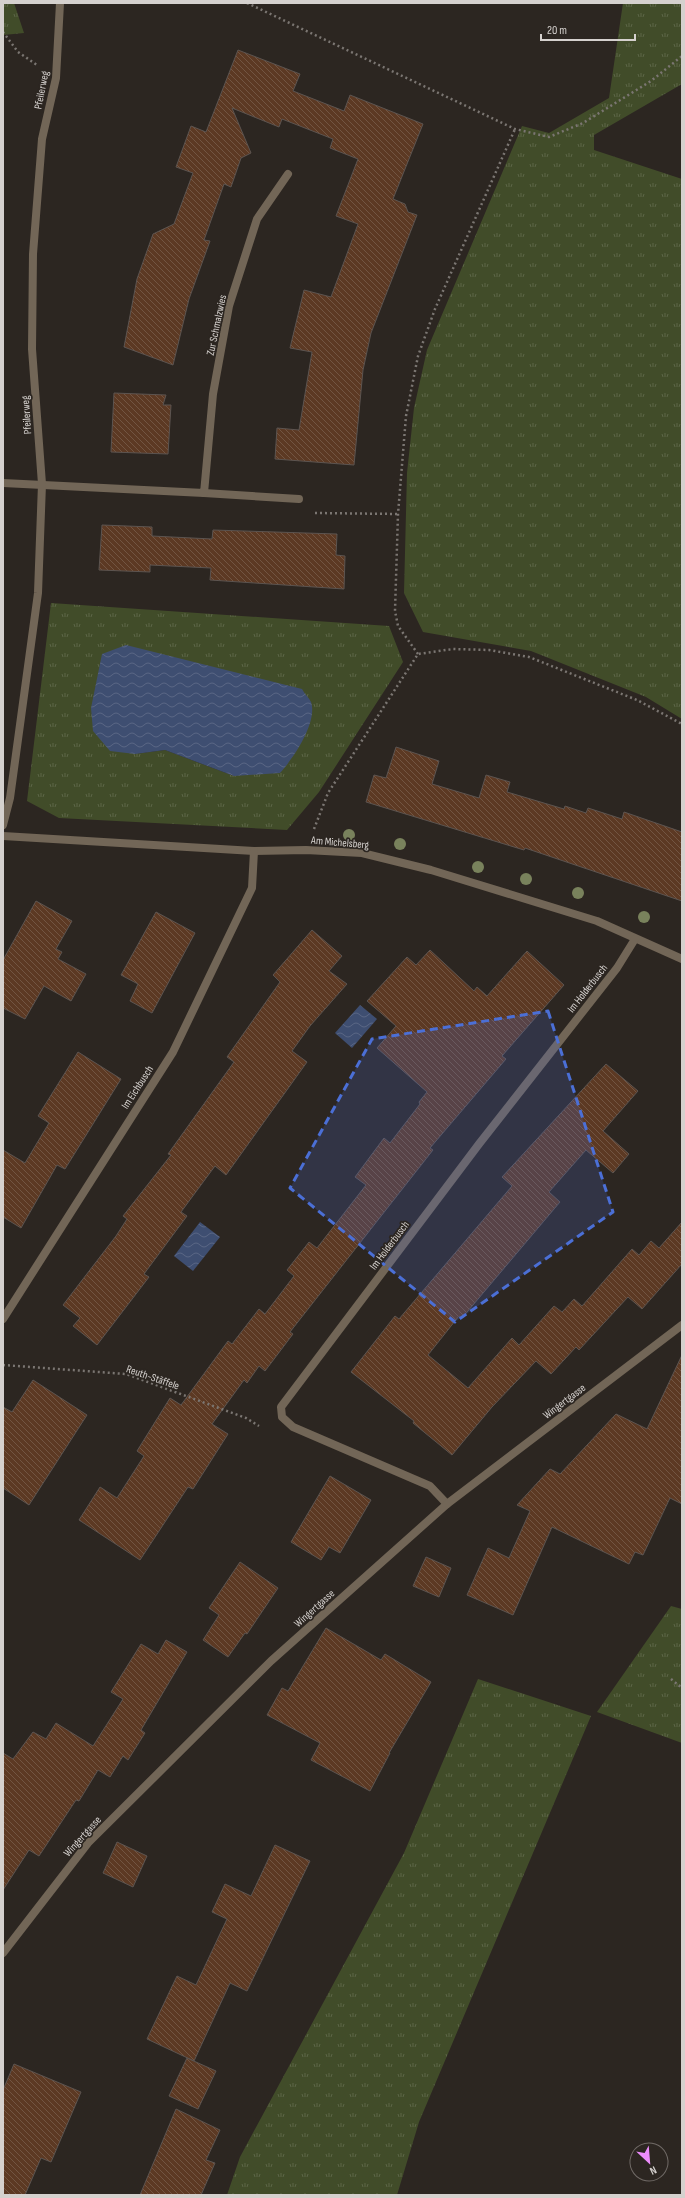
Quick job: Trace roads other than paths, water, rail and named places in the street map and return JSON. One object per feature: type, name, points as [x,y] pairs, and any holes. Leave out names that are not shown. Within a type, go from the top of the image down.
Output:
[{"type":"street","name":"Pfeilerweg","points":[[3,825],[10,798],[38,593],[42,484],[32,349],[31,309],[42,139],[56,78],[60,3]]},
{"type":"street","name":"Zur Schmalzwies","points":[[204,493],[213,394],[229,306],[258,219],[288,174]]},
{"type":"street","points":[[3,483],[299,499]]},
{"type":"street","name":"Am Michelsberg","points":[[3,836],[254,851],[306,850],[362,853],[431,870],[597,921],[682,959]]},
{"type":"street","name":"Im Eichbusch","points":[[3,1319],[173,1052],[252,888],[254,851]]},
{"type":"street","name":"Im Holderbusch","points":[[447,1504],[430,1486],[293,1427],[282,1417],[282,1407],[479,1144],[617,968],[635,939]]},
{"type":"street","name":"Wingertgasse","points":[[3,1954],[88,1843],[271,1661],[447,1504],[682,1324]]},
{"type":"water","points":[[126,645],[302,689],[311,702],[312,710],[308,730],[303,740],[280,773],[234,776],[165,750],[135,754],[110,751],[93,731],[91,708],[102,654]]},
{"type":"water","points":[[360,1005],[377,1019],[352,1048],[335,1033]]},
{"type":"water","points":[[200,1222],[220,1237],[193,1271],[174,1256]]}]
